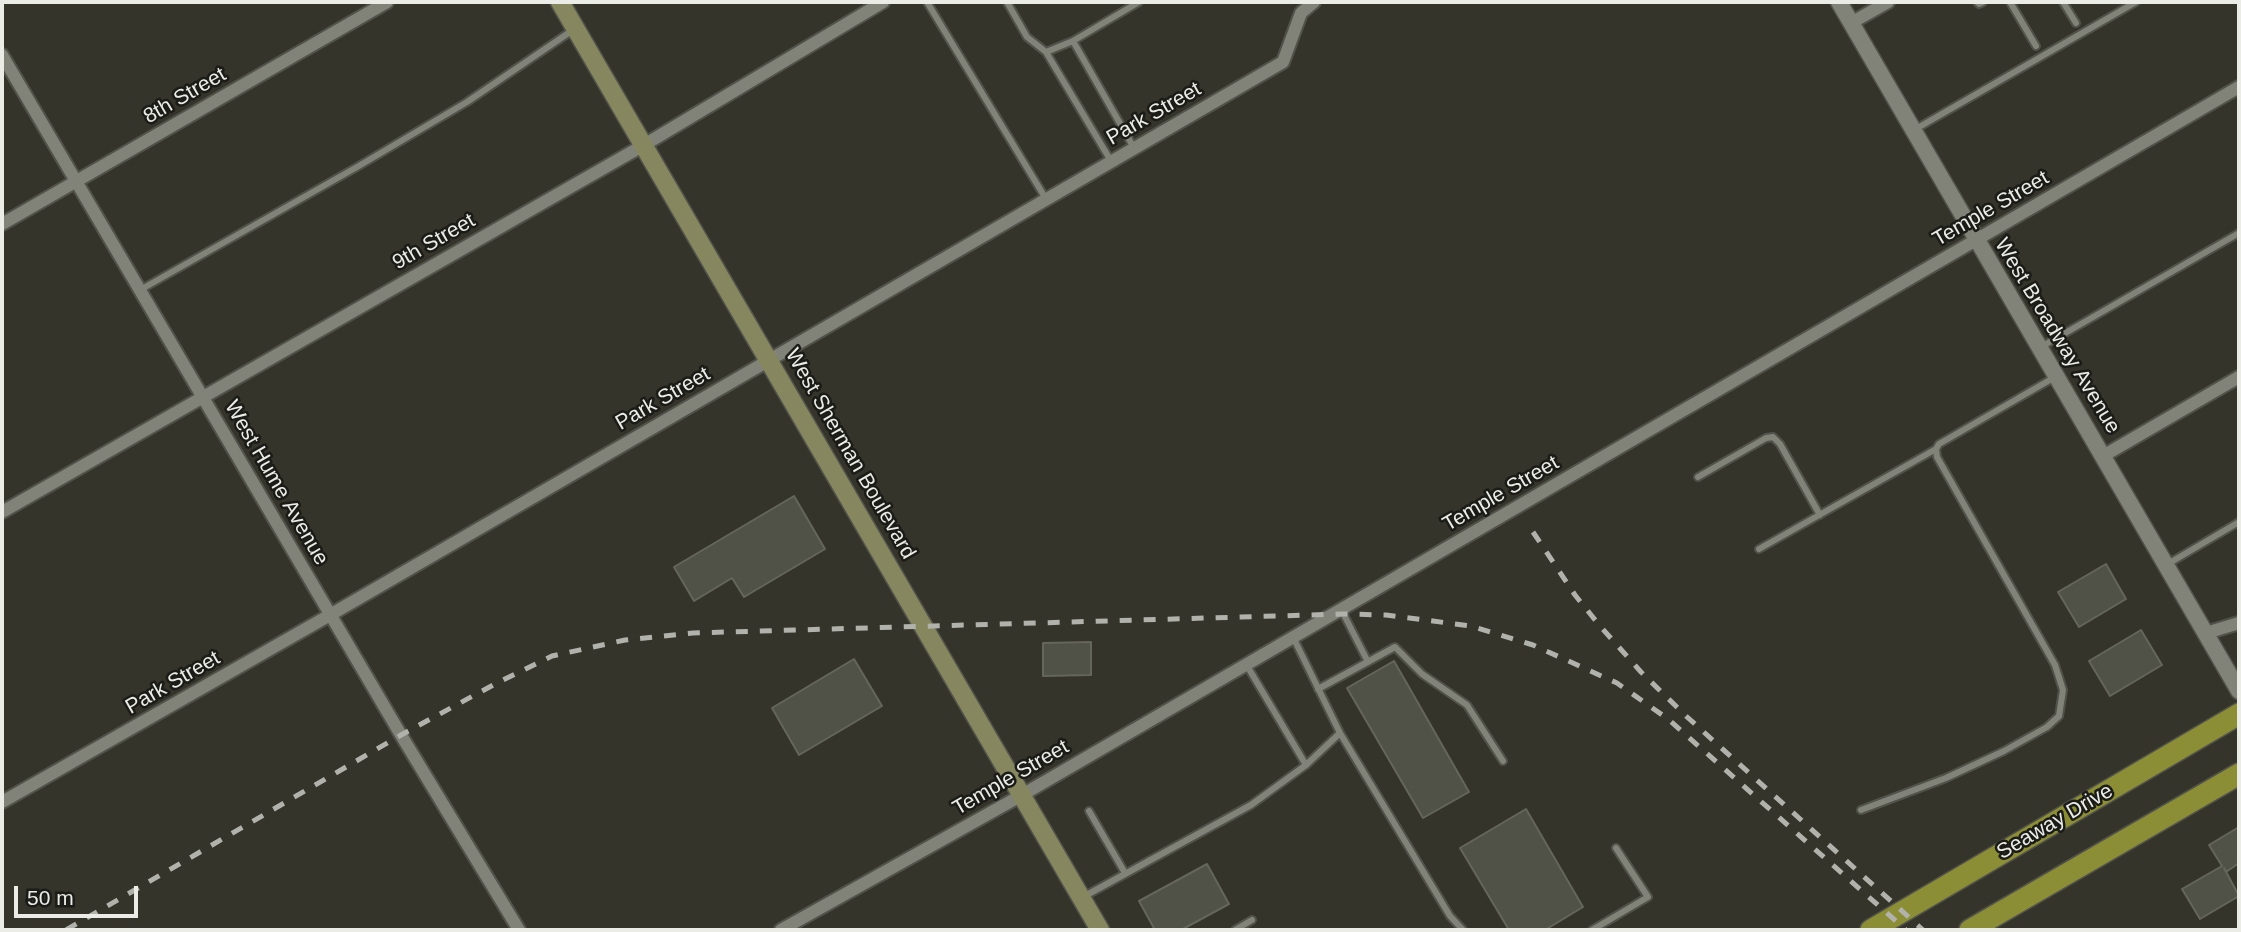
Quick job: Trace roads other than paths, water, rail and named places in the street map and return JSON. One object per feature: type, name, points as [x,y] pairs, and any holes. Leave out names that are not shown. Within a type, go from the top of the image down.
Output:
[{"type":"highway","name":"Seaway Drive","points":[[1871,930],[2239,715]]},
{"type":"highway","points":[[1970,930],[2239,774]]},
{"type":"main road","name":"West Sherman Boulevard","points":[[561,2],[1100,930]]},
{"type":"street","name":"8th Street","points":[[2,224],[387,2]]},
{"type":"street","name":"9th Street","points":[[2,512],[644,145],[883,2]]},
{"type":"street","name":"Park Street","points":[[2,802],[330,615],[1283,62],[1301,13],[1314,2]]},
{"type":"street","name":"West Broadway Avenue","points":[[1839,2],[2235,684]]},
{"type":"street","points":[[1851,23],[1888,2]]},
{"type":"street","name":"West Hume Avenue","points":[[2,55],[330,615],[519,930]]},
{"type":"street","name":"Temple Street","points":[[781,930],[1022,795],[2239,87]]},
{"type":"street","points":[[2103,456],[2239,377]]},
{"type":"street","points":[[2206,633],[2239,623]]},
{"type":"lane","points":[[927,2],[1046,198]]},
{"type":"lane","points":[[1007,2],[1027,37],[1046,52],[1111,161]]},
{"type":"lane","points":[[1046,52],[1073,41],[1139,2]]},
{"type":"lane","points":[[1977,2],[1983,2]]},
{"type":"lane","points":[[2010,2],[2036,46]]},
{"type":"lane","points":[[2063,2],[2076,23]]},
{"type":"lane","points":[[1914,130],[2136,2]]},
{"type":"lane","points":[[140,290],[456,108],[576,28]]},
{"type":"lane","points":[[1073,41],[1134,148]]},
{"type":"lane","points":[[2040,348],[2239,233]]},
{"type":"lane","points":[[1759,548],[1936,449],[1940,444],[2057,376]]},
{"type":"lane","points":[[1698,477],[1766,438],[1773,437],[1780,444],[1820,514]]},
{"type":"lane","points":[[1861,810],[1898,798],[1969,767],[2047,727],[2059,716],[2063,690],[2056,665],[1937,457],[1936,449]]},
{"type":"lane","points":[[2166,565],[2239,522]]},
{"type":"lane","points":[[1341,609],[1368,662]]},
{"type":"lane","points":[[1293,637],[1340,733],[1450,916],[1463,930]]},
{"type":"lane","points":[[1318,689],[1395,647],[1422,674],[1467,705],[1503,761]]},
{"type":"lane","points":[[1247,664],[1306,765]]},
{"type":"lane","points":[[1081,898],[1251,805],[1306,765],[1340,733]]},
{"type":"lane","points":[[1089,811],[1125,873]]},
{"type":"lane","points":[[1592,930],[1647,897],[1616,848]]},
{"type":"lane","points":[[1235,930],[1252,920]]},
{"type":"railway","points":[[1533,532],[1575,595],[1641,672],[1923,930]]},
{"type":"railway","points":[[66,930],[401,735],[552,656],[625,640],[693,633],[1344,614],[1386,615],[1471,626],[1533,645],[1617,683],[1668,719],[1906,930]]}]
